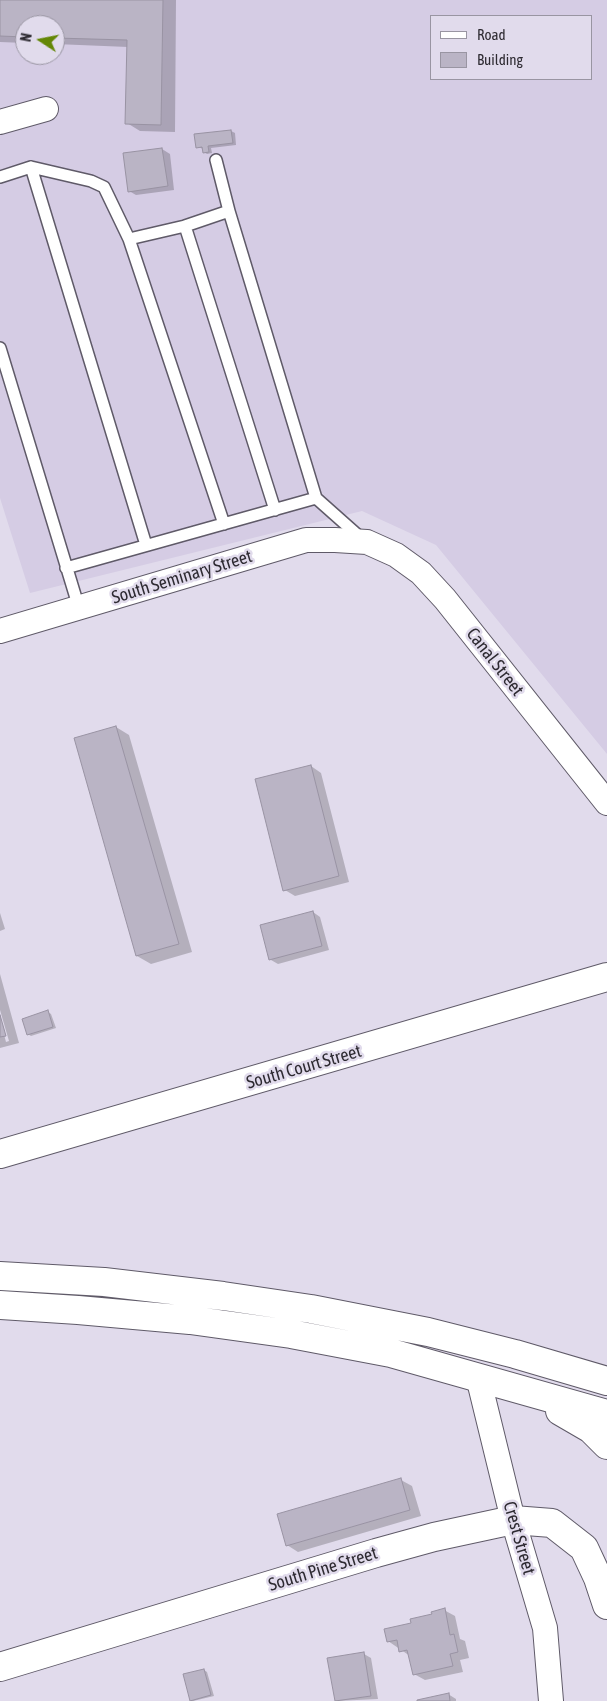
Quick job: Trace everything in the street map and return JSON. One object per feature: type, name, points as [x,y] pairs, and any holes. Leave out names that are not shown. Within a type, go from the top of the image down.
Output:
[{"type":"main road","name":"South Court Street","points":[[0,1154],[607,977]]},
{"type":"main road","points":[[0,1276],[104,1282],[223,1296],[311,1309],[428,1332],[515,1354],[607,1381]]},
{"type":"main road","points":[[0,1305],[190,1320],[291,1334],[391,1353],[607,1414]]},
{"type":"main road","points":[[522,1389],[591,1429],[607,1445]]},
{"type":"main road","name":"South Pine Street","points":[[0,1666],[376,1553],[434,1537],[513,1520],[552,1523],[584,1548],[598,1578],[607,1605]]},
{"type":"street","points":[[0,122],[46,109]]},
{"type":"street","name":"South Seminary Street","points":[[0,631],[306,540],[366,542]]},
{"type":"street","name":"Canal Street","points":[[366,542],[396,555],[421,573],[439,592],[607,803]]},
{"type":"street","name":"Crest Street","points":[[478,1377],[513,1520],[545,1628],[551,1701]]},
{"type":"lane","points":[[216,160],[229,211],[316,498],[366,542]]},
{"type":"lane","points":[[31,167],[146,545]]},
{"type":"lane","points":[[0,176],[31,167],[91,181],[104,187],[129,239],[224,524]]},
{"type":"lane","points":[[129,239],[185,226],[229,211]]},
{"type":"lane","points":[[185,226],[275,510]]},
{"type":"lane","points":[[0,348],[79,608]]},
{"type":"lane","points":[[66,568],[316,498]]},
{"type":"shaded area","points":[[0,0],[607,0],[607,754],[436,545],[362,511],[30,593],[0,498]]},
{"type":"building","points":[[0,0],[163,0],[161,125],[125,124],[127,40],[65,38],[65,15],[15,15],[15,37],[0,36]]},
{"type":"building","points":[[231,130],[233,143],[208,146],[209,152],[203,153],[202,147],[196,148],[194,134]]},
{"type":"building","points":[[162,148],[168,186],[128,192],[123,153]]},
{"type":"building","points":[[116,726],[179,944],[136,956],[74,738]]},
{"type":"building","points":[[311,765],[339,876],[283,891],[255,779]]},
{"type":"building","points":[[313,911],[322,946],[269,960],[260,925]]},
{"type":"building","points":[[48,1010],[53,1027],[27,1035],[22,1019]]},
{"type":"building","points":[[0,1015],[6,1036],[0,1037]]},
{"type":"building","points":[[401,1478],[410,1510],[286,1546],[277,1514]]},
{"type":"building","points":[[445,1608],[450,1635],[454,1634],[458,1652],[450,1654],[453,1666],[413,1675],[407,1650],[399,1652],[397,1640],[387,1642],[384,1629],[411,1623],[410,1619],[432,1614],[431,1612]]},
{"type":"building","points":[[364,1652],[371,1696],[335,1701],[327,1658]]},
{"type":"building","points":[[204,1669],[211,1695],[190,1701],[183,1674]]},
{"type":"building","points":[[449,1693],[450,1701],[417,1701],[417,1700]]}]
